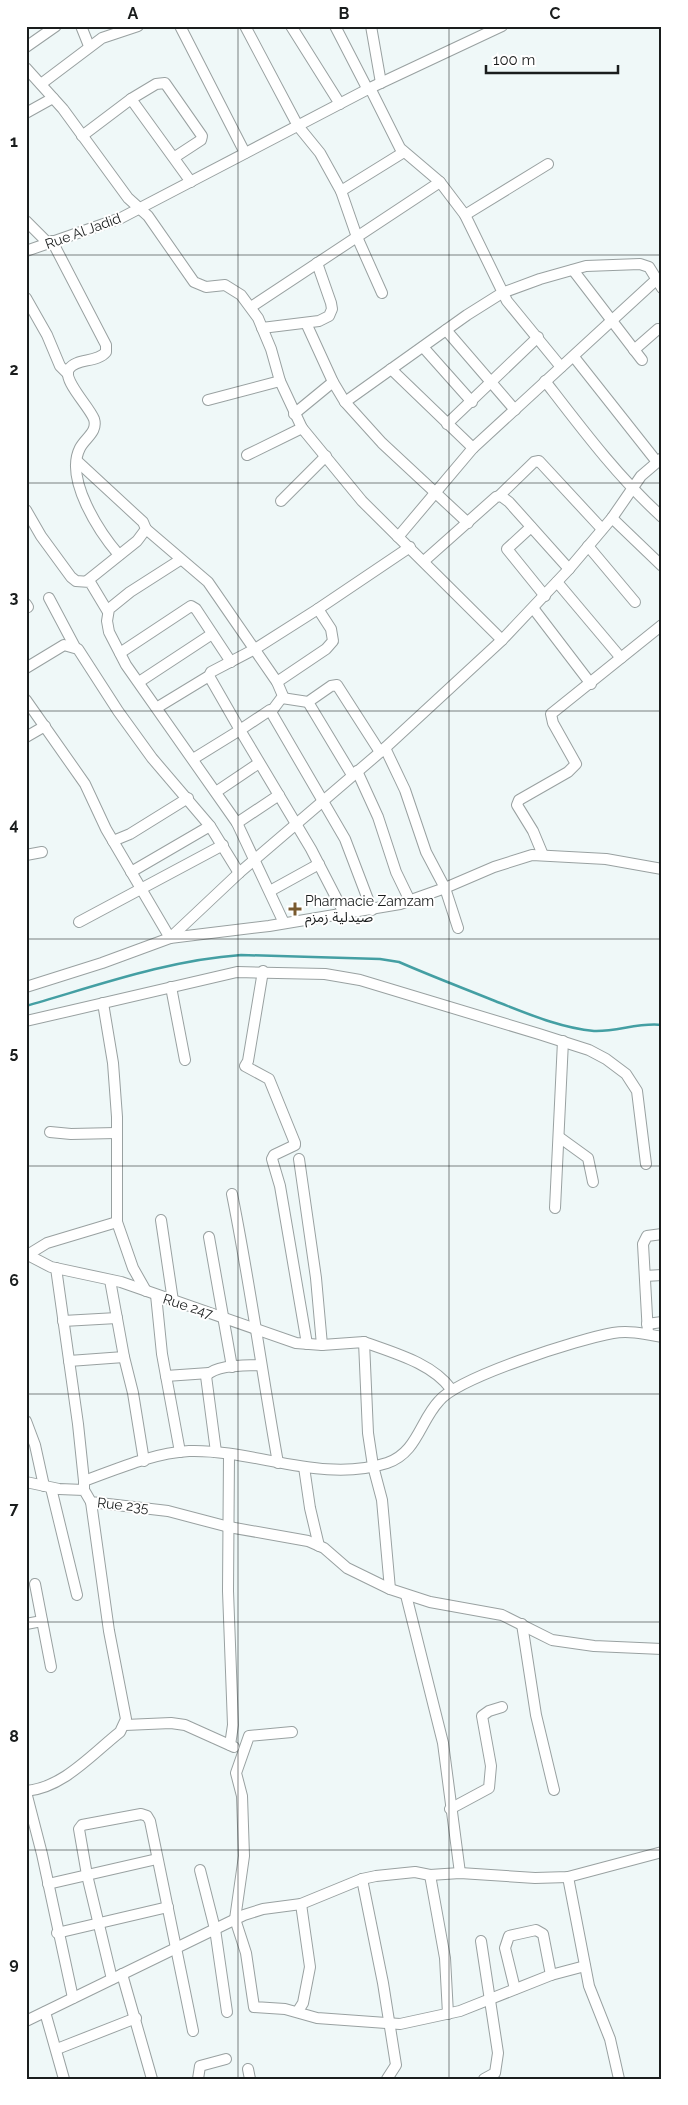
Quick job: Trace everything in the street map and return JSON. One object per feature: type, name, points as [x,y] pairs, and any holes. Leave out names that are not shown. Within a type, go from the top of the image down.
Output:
[{"type":"street","points":[[81,26],[89,46]]},
{"type":"street","points":[[41,84],[89,46],[111,34],[138,26]]},
{"type":"street","points":[[180,26],[245,153]]},
{"type":"street","points":[[245,26],[298,126],[320,153],[342,191],[357,238],[382,293]]},
{"type":"street","points":[[335,26],[404,152],[440,182],[465,215],[502,293],[561,367]]},
{"type":"street","points":[[371,26],[381,83]]},
{"type":"street","name":"Rue Al Jadid","points":[[26,251],[109,223],[369,89],[502,26]]},
{"type":"street","points":[[295,27],[340,104]]},
{"type":"street","points":[[26,47],[49,28]]},
{"type":"street","points":[[26,68],[54,98],[128,198],[148,216],[194,282],[206,287],[219,285],[231,288],[251,307],[262,328],[280,381],[302,428],[362,501],[502,640]]},
{"type":"street","points":[[82,136],[131,99],[156,84],[165,83],[202,136],[201,140],[175,157]]},
{"type":"street","points":[[26,113],[54,98]]},
{"type":"street","points":[[131,99],[175,157],[191,182]]},
{"type":"street","points":[[342,191],[404,152]]},
{"type":"street","points":[[465,215],[548,164]]},
{"type":"street","points":[[251,307],[440,182]]},
{"type":"street","points":[[26,221],[50,242],[106,345],[106,352],[101,357],[74,364],[68,374]]},
{"type":"street","points":[[262,328],[326,319],[332,309],[317,264]]},
{"type":"street","points":[[345,402],[446,330],[502,293],[540,279],[586,266],[640,264],[649,267],[659,284],[612,321],[473,448],[398,537]]},
{"type":"street","points":[[573,270],[642,360]]},
{"type":"street","points":[[26,298],[47,335],[60,366],[68,374],[71,385],[89,409],[95,423],[93,431],[80,448],[77,461],[87,508],[102,535],[119,555]]},
{"type":"street","points":[[306,323],[333,382],[345,402],[382,443],[468,523]]},
{"type":"street","points":[[446,330],[515,410]]},
{"type":"street","points":[[634,350],[658,330]]},
{"type":"street","points":[[447,424],[538,337]]},
{"type":"street","points":[[423,347],[472,402]]},
{"type":"street","points":[[170,938],[239,872],[382,750],[502,640],[569,569],[612,518],[641,476],[659,460],[574,357]]},
{"type":"street","points":[[392,369],[473,448]]},
{"type":"street","points":[[208,400],[280,381]]},
{"type":"street","points":[[545,381],[605,459],[632,489],[662,517]]},
{"type":"street","points":[[294,414],[333,382]]},
{"type":"street","points":[[247,455],[302,428]]},
{"type":"street","points":[[281,501],[326,456]]},
{"type":"street","points":[[77,461],[143,522],[146,530],[208,582],[282,690],[282,698],[270,710],[193,759]]},
{"type":"street","points":[[424,561],[499,496],[534,462],[539,461],[602,530]]},
{"type":"street","points":[[499,496],[506,498],[569,569]]},
{"type":"street","points":[[26,510],[41,536],[71,578],[76,581],[87,581],[142,536],[146,530]]},
{"type":"street","points":[[612,518],[662,566]]},
{"type":"street","points":[[531,527],[507,550],[545,596]]},
{"type":"street","points":[[588,546],[635,602]]},
{"type":"street","points":[[158,707],[209,676],[211,672],[255,649],[318,609],[410,547]]},
{"type":"street","points":[[108,612],[130,592],[180,560]]},
{"type":"street","points":[[87,581],[99,594],[108,612],[109,632],[120,653],[237,823],[256,858],[284,923]]},
{"type":"street","points":[[557,582],[621,658]]},
{"type":"street","points":[[50,598],[75,647],[152,758],[210,826],[239,872]]},
{"type":"street","points":[[120,653],[191,606],[196,609],[231,662]]},
{"type":"street","points":[[533,608],[591,684]]},
{"type":"street","points":[[278,682],[326,649],[333,641],[331,629],[318,609]]},
{"type":"street","points":[[543,854],[533,831],[518,810],[517,803],[575,766],[575,760],[556,728],[551,714],[591,684],[662,625]]},
{"type":"street","points":[[139,682],[212,634]]},
{"type":"street","points":[[26,668],[64,645],[75,647]]},
{"type":"street","points":[[209,676],[296,823],[344,913]]},
{"type":"street","points":[[282,698],[308,702],[337,684],[382,750],[406,790],[426,852],[445,888],[458,928]]},
{"type":"street","points":[[26,700],[85,784],[113,840],[170,938]]},
{"type":"street","points":[[308,702],[354,773],[378,817],[396,872],[410,901]]},
{"type":"street","points":[[270,710],[345,839],[372,910]]},
{"type":"street","points":[[26,737],[44,726]]},
{"type":"street","points":[[216,792],[259,762]]},
{"type":"street","points":[[237,823],[279,795]]},
{"type":"street","points":[[113,840],[130,834],[188,798]]},
{"type":"street","points":[[131,872],[210,826]]},
{"type":"street","points":[[79,922],[223,845]]},
{"type":"street","points":[[26,855],[42,852]]},
{"type":"street","points":[[26,987],[102,963],[170,938],[372,910],[410,901],[521,857],[543,854],[627,862],[662,869]]},
{"type":"street","points":[[270,891],[318,864]]},
{"type":"street","points":[[263,971],[248,1061],[245,1066],[269,1078],[295,1143],[295,1145],[274,1155],[272,1159],[280,1186],[307,1344]]},
{"type":"street","points":[[26,1021],[222,974],[263,971],[344,976],[563,1042],[606,1059],[626,1074],[633,1083],[639,1105],[646,1164]]},
{"type":"street","points":[[171,987],[186,1060]]},
{"type":"street","points":[[103,1003],[113,1063],[117,1222],[133,1268],[151,1293],[180,1452]]},
{"type":"street","points":[[555,1208],[563,1042]]},
{"type":"street","points":[[50,1132],[71,1134],[116,1133]]},
{"type":"street","points":[[559,1137],[588,1158],[593,1182]]},
{"type":"street","points":[[299,1158],[316,1278],[322,1345]]},
{"type":"street","points":[[232,1194],[246,1265],[260,1364],[278,1463]]},
{"type":"street","points":[[161,1220],[173,1301]]},
{"type":"street","points":[[27,1254],[47,1243],[117,1222]]},
{"type":"street","points":[[648,1329],[644,1239],[650,1235],[662,1234]]},
{"type":"street","points":[[209,1237],[232,1367]]},
{"type":"street","name":"Rue 247","points":[[27,1254],[40,1262],[56,1268],[110,1280],[224,1317],[255,1330],[307,1344],[322,1345],[364,1342]]},
{"type":"street","points":[[56,1268],[84,1485],[144,1460],[180,1452],[216,1452],[304,1467],[333,1469],[373,1466],[397,1459],[406,1451],[417,1438],[438,1402],[451,1389],[511,1364],[593,1338],[648,1329],[662,1322]]},
{"type":"street","points":[[645,1276],[662,1275]]},
{"type":"street","points":[[110,1280],[144,1460]]},
{"type":"street","points":[[63,1321],[117,1318]]},
{"type":"street","points":[[648,1329],[662,1337]]},
{"type":"street","points":[[390,1589],[382,1500],[373,1466],[367,1419],[364,1342],[433,1371],[451,1389]]},
{"type":"street","points":[[69,1361],[124,1357]]},
{"type":"street","points":[[166,1376],[209,1373],[232,1367],[260,1364]]},
{"type":"street","points":[[209,1373],[205,1381],[216,1452]]},
{"type":"street","points":[[26,1421],[48,1487],[77,1595]]},
{"type":"street","points":[[229,1455],[228,1590],[233,1725],[230,1745]]},
{"type":"street","points":[[304,1467],[310,1508],[319,1546]]},
{"type":"street","name":"Rue 235","points":[[26,1482],[48,1487],[84,1485],[91,1502],[168,1511],[229,1527],[301,1539],[319,1546],[347,1568],[390,1589],[430,1602],[497,1614],[522,1624],[543,1637],[552,1640],[594,1646],[662,1650]]},
{"type":"street","points":[[72,1998],[26,1792],[41,1788],[67,1774],[120,1732],[125,1725],[126,1719],[109,1631],[91,1502]]},
{"type":"street","points":[[35,1584],[51,1668]]},
{"type":"street","points":[[406,1595],[443,1744],[450,1809],[460,1873]]},
{"type":"street","points":[[26,1624],[42,1621]]},
{"type":"street","points":[[522,1624],[536,1715],[554,1790]]},
{"type":"street","points":[[450,1809],[490,1788],[491,1766],[482,1716],[489,1711],[502,1708]]},
{"type":"street","points":[[125,1725],[171,1723],[185,1725],[242,1752]]},
{"type":"street","points":[[292,1732],[249,1736],[236,1773],[242,1796],[244,1856],[235,1919],[246,1953],[253,2006],[298,2012],[317,2018],[389,2024],[412,2022],[448,2014],[490,2000],[551,1975],[585,1966]]},
{"type":"street","points":[[152,2079],[136,2018],[117,1977],[98,1922],[78,1834],[82,1825],[141,1814],[147,1816],[150,1821],[193,2031]]},
{"type":"street","points":[[26,2020],[235,1919],[263,1909],[301,1904],[362,1878],[416,1872],[430,1875],[460,1873],[535,1878],[568,1877],[662,1852]]},
{"type":"street","points":[[48,1884],[157,1859]]},
{"type":"street","points":[[200,1870],[215,1929],[227,2012]]},
{"type":"street","points":[[430,1875],[445,1958],[448,2014]]},
{"type":"street","points":[[568,1877],[589,1986],[612,2047],[619,2079]]},
{"type":"street","points":[[362,1878],[396,2065],[387,2079]]},
{"type":"street","points":[[298,2012],[303,2004],[310,1967],[301,1904]]},
{"type":"street","points":[[57,1933],[168,1907]]},
{"type":"street","points":[[516,1989],[505,1948],[509,1936],[536,1930],[543,1934],[551,1975]]},
{"type":"street","points":[[480,1942],[498,2064],[495,2073],[484,2079]]},
{"type":"street","points":[[45,2012],[64,2079]]},
{"type":"street","points":[[57,2049],[136,2018]]},
{"type":"street","points":[[198,2079],[200,2066],[207,2062],[226,2059]]},
{"type":"waterway","points":[[26,1006],[159,968],[214,958],[241,955],[380,959],[399,962],[519,1010],[569,1027],[603,1031],[653,1024],[662,1025]]},
{"type":"place","name":"Pharmacie Zamzam صيدلية زمزم","points":[[295,909]]}]
